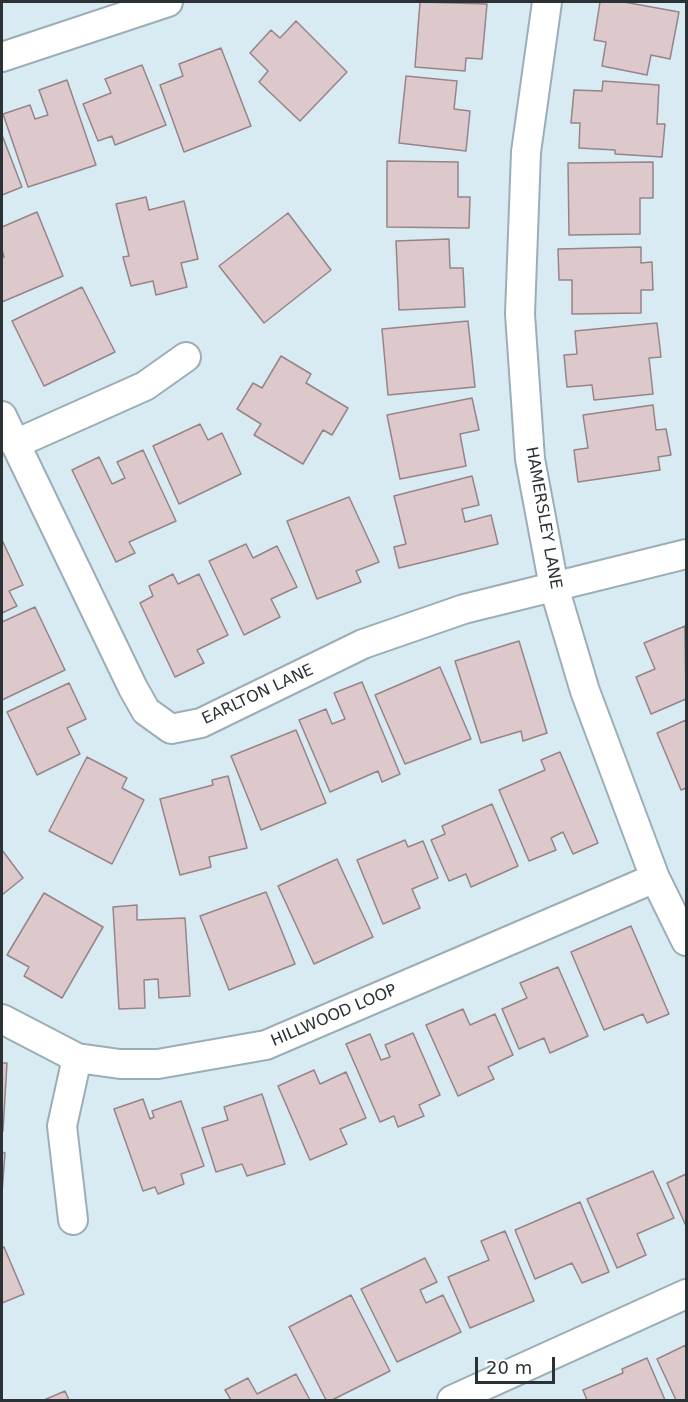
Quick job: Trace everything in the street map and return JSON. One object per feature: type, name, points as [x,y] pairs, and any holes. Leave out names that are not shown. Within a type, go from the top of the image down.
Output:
[{"type":"street","points":[[2,57],[168,2]]},
{"type":"street","name":"HAMERSLEY LANE","points":[[547,2],[526,152],[520,314],[530,459],[554,587],[585,692],[655,878],[687,941]]},
{"type":"street","points":[[15,444],[145,386],[186,357]]},
{"type":"street","name":"EARLTON LANE","points":[[2,416],[133,688],[146,711],[171,729],[201,723],[363,644],[464,609],[687,554]]},
{"type":"street","name":"HILLWOOD LOOP","points":[[2,1019],[77,1058],[120,1064],[158,1064],[266,1045],[655,878]]},
{"type":"street","points":[[73,1220],[62,1126],[77,1058]]},
{"type":"street","points":[[452,1401],[687,1294]]},
{"type":"building","points":[[420,2],[487,4],[482,59],[466,58],[465,71],[415,67]]},
{"type":"building","points":[[600,2],[624,2],[679,12],[670,59],[651,55],[647,75],[602,66],[606,42],[594,40]]},
{"type":"building","points":[[296,21],[347,72],[300,121],[259,82],[268,71],[250,53],[271,30],[280,38]]},
{"type":"building","points":[[221,48],[251,126],[184,152],[160,85],[183,76],[179,64]]},
{"type":"building","points":[[142,65],[166,125],[115,145],[112,136],[98,141],[83,104],[111,93],[105,79]]},
{"type":"building","points":[[406,76],[457,81],[454,109],[470,111],[466,151],[399,143]]},
{"type":"building","points":[[67,80],[96,165],[28,187],[3,114],[30,105],[35,119],[48,115],[39,90]]},
{"type":"building","points":[[603,81],[659,85],[657,124],[665,124],[662,157],[615,154],[615,150],[579,148],[580,123],[571,123],[574,90],[602,91]]},
{"type":"building","points":[[2,135],[22,187],[2,195]]},
{"type":"building","points":[[387,161],[458,162],[458,197],[470,197],[469,228],[387,227]]},
{"type":"building","points":[[653,162],[653,198],[640,198],[640,234],[569,235],[568,163]]},
{"type":"building","points":[[146,197],[149,210],[184,201],[198,259],[181,263],[187,287],[156,295],[153,281],[131,286],[123,257],[129,256],[116,204]]},
{"type":"building","points":[[37,212],[63,276],[2,302],[2,258],[4,257],[2,227]]},
{"type":"building","points":[[288,213],[331,270],[264,323],[219,266]]},
{"type":"building","points":[[449,239],[450,268],[463,268],[465,307],[399,310],[396,241]]},
{"type":"building","points":[[641,247],[641,263],[652,262],[653,290],[641,290],[641,313],[572,314],[572,280],[559,280],[558,249]]},
{"type":"building","points":[[82,287],[115,352],[44,386],[12,321]]},
{"type":"building","points":[[468,321],[475,387],[388,395],[382,329]]},
{"type":"building","points":[[657,323],[661,357],[649,358],[653,394],[594,400],[592,385],[567,387],[564,355],[577,354],[575,331]]},
{"type":"building","points":[[281,356],[311,374],[306,383],[348,408],[332,435],[323,430],[303,464],[254,435],[261,424],[237,409],[253,383],[262,388]]},
{"type":"building","points":[[472,398],[479,430],[460,434],[466,466],[400,479],[387,415]]},
{"type":"building","points":[[653,405],[656,430],[666,429],[671,455],[658,457],[660,470],[578,482],[574,450],[588,448],[583,415]]},
{"type":"building","points":[[200,424],[208,440],[222,433],[241,474],[179,504],[153,446]]},
{"type":"building","points":[[143,450],[176,521],[129,542],[135,553],[116,562],[72,470],[99,457],[112,484],[125,478],[117,462]]},
{"type":"building","points":[[472,476],[479,505],[462,509],[465,522],[491,515],[498,544],[399,568],[394,547],[406,544],[394,496]]},
{"type":"building","points":[[349,497],[379,562],[356,571],[361,582],[317,599],[287,521]]},
{"type":"building","points":[[2,540],[23,585],[9,591],[17,606],[2,613]]},
{"type":"building","points":[[246,544],[253,558],[277,546],[297,587],[271,599],[280,617],[244,635],[209,561]]},
{"type":"building","points":[[173,574],[178,584],[199,574],[228,635],[197,650],[204,663],[175,677],[140,603],[153,596],[149,586]]},
{"type":"building","points":[[35,607],[65,670],[2,700],[2,622]]},
{"type":"building","points":[[685,626],[686,699],[651,714],[636,677],[655,669],[644,643]]},
{"type":"building","points":[[519,641],[547,733],[523,741],[521,731],[481,743],[455,661]]},
{"type":"building","points":[[440,667],[471,739],[405,764],[375,695]]},
{"type":"building","points":[[362,682],[400,774],[382,782],[378,771],[330,792],[299,720],[326,709],[332,724],[345,719],[334,693]]},
{"type":"building","points":[[69,683],[86,719],[67,728],[80,754],[37,775],[7,712]]},
{"type":"building","points":[[686,720],[686,788],[681,790],[657,733]]},
{"type":"building","points":[[296,730],[326,803],[261,830],[231,756]]},
{"type":"building","points":[[560,752],[598,843],[573,854],[563,832],[551,838],[556,850],[529,861],[499,790],[545,770],[541,760]]},
{"type":"building","points":[[87,757],[127,778],[122,788],[144,800],[112,864],[49,831]]},
{"type":"building","points":[[228,776],[247,848],[209,857],[211,867],[180,875],[160,799],[213,785],[212,780]]},
{"type":"building","points":[[492,804],[518,866],[471,887],[466,874],[449,881],[431,840],[445,834],[442,826]]},
{"type":"building","points":[[405,840],[408,847],[423,841],[438,878],[412,889],[420,908],[383,924],[357,860]]},
{"type":"building","points":[[2,850],[23,878],[2,895]]},
{"type":"building","points":[[337,859],[373,937],[314,964],[278,886]]},
{"type":"building","points":[[266,892],[295,964],[229,990],[200,916]]},
{"type":"building","points":[[44,893],[103,927],[62,998],[24,976],[29,967],[7,955]]},
{"type":"building","points":[[137,905],[137,920],[185,918],[190,996],[159,998],[158,979],[144,980],[145,1008],[119,1009],[113,907]]},
{"type":"building","points":[[631,926],[669,1014],[647,1023],[643,1014],[604,1030],[571,952]]},
{"type":"building","points":[[558,967],[588,1036],[550,1053],[544,1038],[519,1049],[502,1009],[527,998],[520,983]]},
{"type":"building","points":[[463,1009],[470,1025],[495,1014],[513,1055],[488,1067],[494,1079],[458,1096],[426,1025]]},
{"type":"building","points":[[413,1033],[440,1095],[419,1105],[424,1116],[398,1127],[394,1116],[380,1122],[346,1044],[370,1034],[381,1060],[390,1057],[385,1045]]},
{"type":"building","points":[[2,1063],[7,1063],[3,1131],[2,1131]]},
{"type":"building","points":[[314,1070],[320,1084],[346,1072],[366,1118],[340,1129],[347,1144],[310,1160],[278,1086]]},
{"type":"building","points":[[262,1094],[285,1164],[247,1176],[242,1164],[216,1172],[202,1128],[228,1120],[224,1107]]},
{"type":"building","points":[[143,1099],[150,1119],[154,1117],[152,1111],[181,1101],[204,1166],[181,1174],[184,1184],[158,1194],[155,1187],[143,1191],[114,1109]]},
{"type":"building","points":[[2,1152],[5,1153],[2,1193]]},
{"type":"building","points":[[653,1171],[674,1218],[637,1234],[646,1255],[617,1268],[587,1199]]},
{"type":"building","points":[[686,1174],[686,1226],[667,1183]]},
{"type":"building","points":[[580,1202],[609,1272],[582,1283],[572,1263],[535,1279],[515,1230]]},
{"type":"building","points":[[505,1231],[534,1301],[470,1328],[448,1277],[489,1260],[481,1241]]},
{"type":"building","points":[[4,1247],[24,1294],[2,1303],[2,1248]]},
{"type":"building","points":[[425,1258],[437,1282],[420,1290],[426,1303],[443,1295],[461,1332],[397,1362],[361,1289]]},
{"type":"building","points":[[351,1295],[390,1371],[332,1400],[326,1400],[289,1327]]},
{"type":"building","points":[[686,1345],[686,1400],[676,1400],[657,1359]]},
{"type":"building","points":[[647,1358],[665,1400],[587,1400],[583,1390],[623,1373],[622,1369]]},
{"type":"building","points":[[296,1374],[310,1400],[231,1400],[225,1390],[248,1378],[257,1394]]},
{"type":"building","points":[[65,1391],[69,1400],[44,1400]]}]
